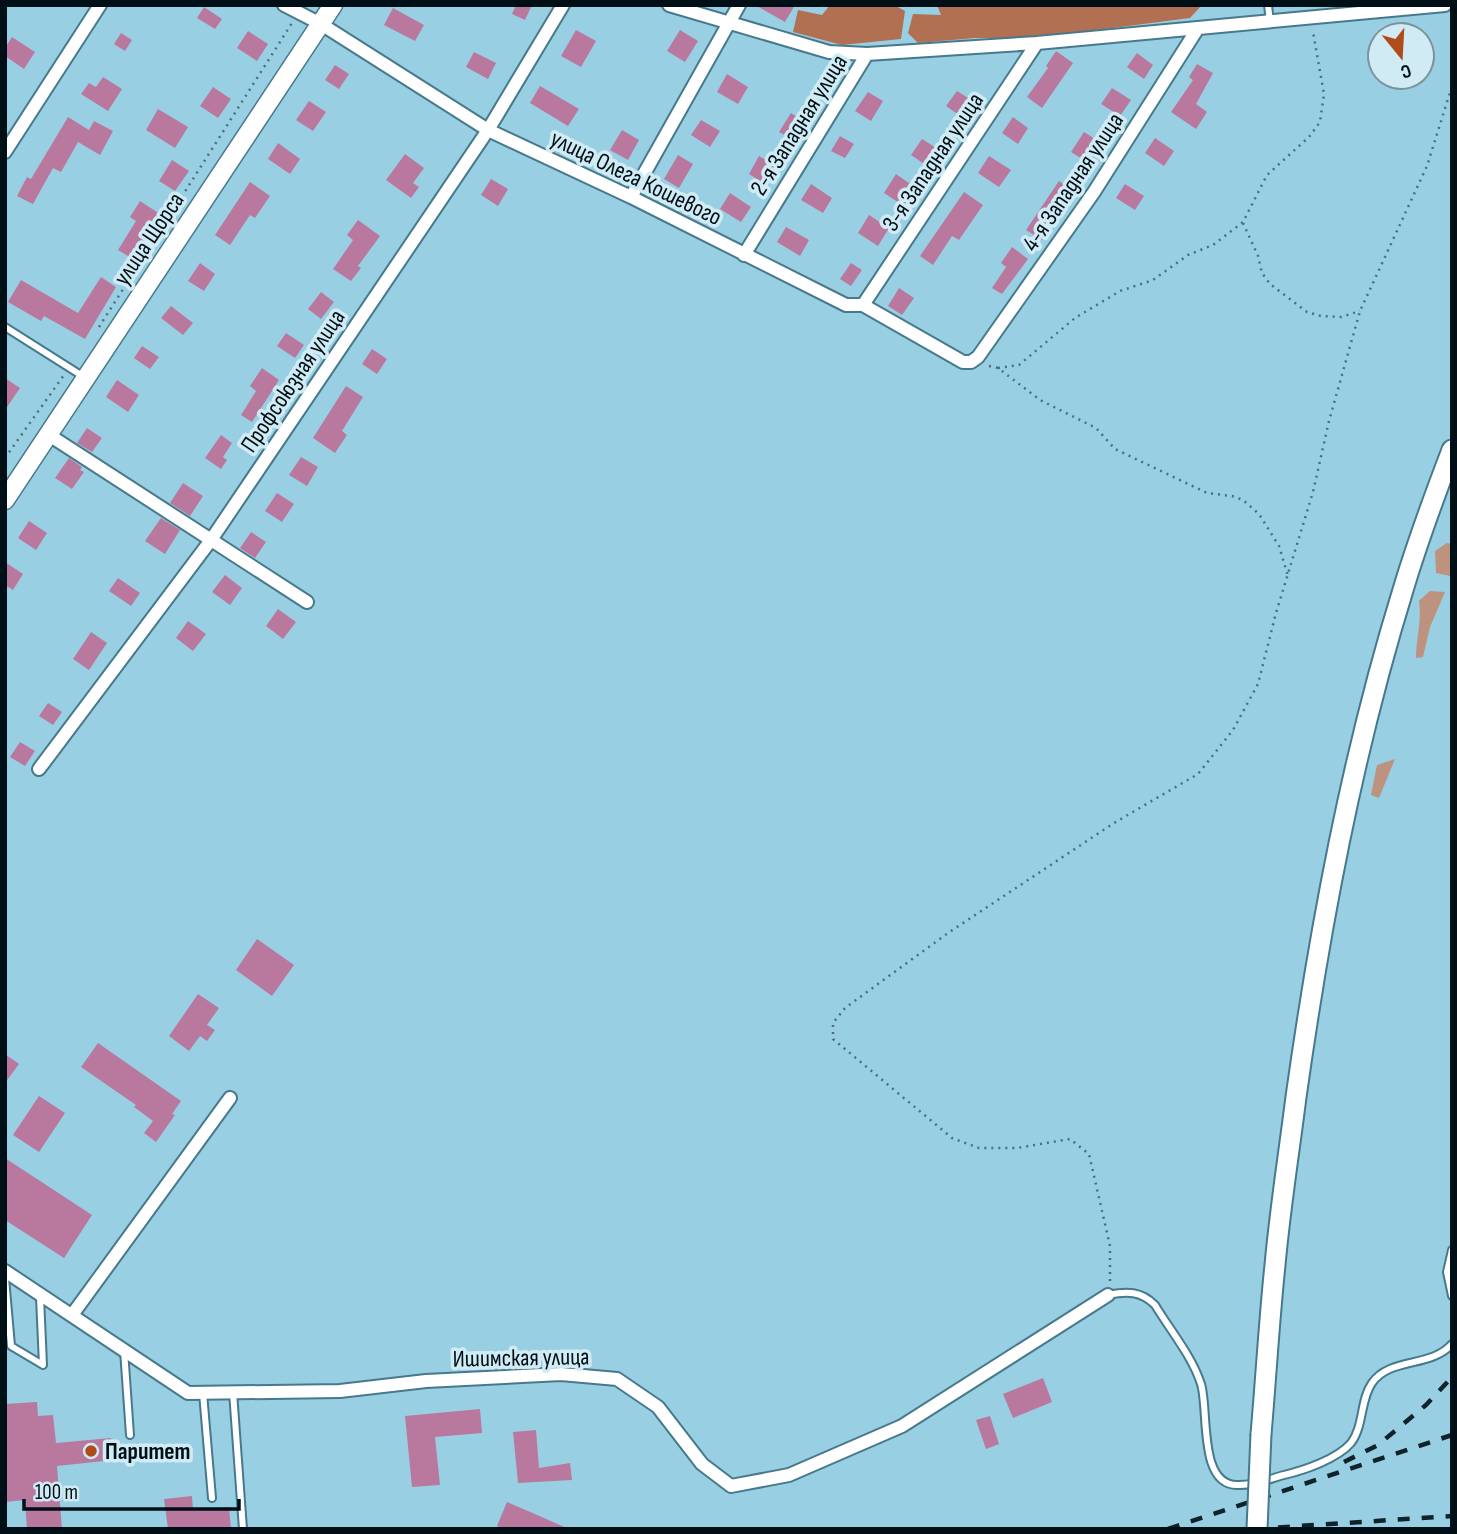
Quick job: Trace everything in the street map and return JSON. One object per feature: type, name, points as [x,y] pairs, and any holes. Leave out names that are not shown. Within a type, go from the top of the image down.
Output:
[{"type":"main road","name":"улица Щорса","points":[[5,500],[333,5]]},
{"type":"main road","points":[[1257,1529],[1261,1434],[1275,1264],[1303,1051],[1329,900],[1360,749],[1381,668],[1406,579],[1452,450]]},
{"type":"street","points":[[5,152],[100,5]]},
{"type":"street","name":"улица Олега Кошевого","points":[[285,5],[321,24],[488,130],[631,197],[846,305],[863,305],[963,362],[974,359]]},
{"type":"street","name":"Профсоюзная улица","points":[[39,769],[211,540],[488,130],[564,5]]},
{"type":"street","points":[[669,5],[829,52],[867,54],[1037,43],[1445,5]]},
{"type":"street","points":[[631,197],[739,5]]},
{"type":"street","name":"4-я Западная улица","points":[[974,359],[1094,192],[1198,28]]},
{"type":"street","name":"3-я Западная улица","points":[[863,305],[1037,43]]},
{"type":"street","name":"2-я Западная улица","points":[[744,255],[867,54]]},
{"type":"street","points":[[49,435],[307,602]]},
{"type":"street","points":[[72,1315],[230,1098]]},
{"type":"street","name":"Ишимская улица","points":[[5,1271],[188,1393],[340,1391],[426,1381],[561,1374],[617,1379],[658,1408],[702,1464],[731,1486],[789,1475],[902,1426],[1108,1295]]},
{"type":"lane","points":[[1268,5],[1270,22]]},
{"type":"lane","points":[[5,327],[86,378]]},
{"type":"lane","points":[[1452,1250],[1447,1272],[1452,1296]]},
{"type":"lane","points":[[5,1278],[11,1346],[43,1365],[40,1294]]},
{"type":"lane","points":[[1108,1295],[1134,1292],[1155,1305],[1197,1372],[1202,1387],[1209,1459],[1214,1472],[1223,1481],[1235,1486],[1290,1474],[1345,1450],[1354,1439],[1373,1382],[1383,1372],[1431,1359],[1452,1343]]},
{"type":"lane","points":[[124,1350],[131,1435]]},
{"type":"lane","points":[[233,1392],[243,1529]]},
{"type":"lane","points":[[203,1393],[212,1498]]},
{"type":"path","points":[[99,327],[299,13]]},
{"type":"path","points":[[998,368],[1019,365],[1075,318],[1120,292],[1153,280],[1188,255],[1213,244],[1243,222],[1267,175],[1309,137],[1320,122],[1324,94],[1311,18]]},
{"type":"path","points":[[1108,1295],[1110,1246],[1089,1154],[1070,1139],[1017,1148],[979,1148],[952,1138],[833,1040],[833,1023],[845,1008],[948,933],[1114,823],[1198,774],[1233,730],[1258,684],[1313,492],[1329,421],[1360,311],[1427,166],[1452,86]]},
{"type":"path","points":[[1243,222],[1258,256],[1262,273],[1270,285],[1307,312],[1340,317],[1360,311]]},
{"type":"path","points":[[974,359],[998,368],[1040,400],[1096,428],[1115,449],[1207,493],[1243,500],[1259,514],[1279,546],[1288,576]]},
{"type":"path","points":[[5,458],[68,368]]},
{"type":"shaded area","points":[[830,5],[894,5],[905,11],[901,39],[842,45],[793,32],[798,10],[822,15]]},
{"type":"shaded area","points":[[937,5],[1202,5],[1190,18],[1035,38],[975,38],[918,43],[908,33],[913,14],[941,15]]},
{"type":"shaded area","points":[[1447,543],[1452,544],[1450,576],[1436,573],[1435,551]]},
{"type":"shaded area","points":[[1430,591],[1445,592],[1430,627],[1423,657],[1416,658],[1419,601]]},
{"type":"shaded area","points":[[1395,759],[1379,798],[1371,795],[1377,765]]},
{"type":"building","points":[[516,5],[532,5],[525,20],[512,14]]},
{"type":"building","points":[[755,5],[795,5],[785,22]]},
{"type":"building","points":[[204,7],[222,19],[215,29],[197,18]]},
{"type":"building","points":[[393,8],[424,25],[415,41],[384,25]]},
{"type":"building","points":[[576,30],[596,41],[581,67],[561,56]]},
{"type":"building","points":[[680,30],[698,41],[685,62],[667,51]]},
{"type":"building","points":[[248,31],[268,44],[257,61],[237,48]]},
{"type":"building","points":[[121,33],[132,40],[125,51],[114,44]]},
{"type":"building","points":[[12,37],[35,52],[24,69],[5,56],[5,48]]},
{"type":"building","points":[[1056,51],[1073,63],[1042,108],[1027,97],[1048,68],[1046,66]]},
{"type":"building","points":[[474,52],[496,63],[488,79],[466,67]]},
{"type":"building","points":[[1137,53],[1153,65],[1144,79],[1127,67]]},
{"type":"building","points":[[1197,64],[1213,73],[1196,104],[1207,112],[1196,129],[1171,112],[1193,80],[1189,77]]},
{"type":"building","points":[[335,65],[349,74],[339,89],[325,80]]},
{"type":"building","points":[[727,74],[748,87],[738,104],[717,92]]},
{"type":"building","points":[[103,77],[122,89],[108,111],[81,94],[89,83],[96,87]]},
{"type":"building","points":[[540,86],[579,109],[568,126],[530,103]]},
{"type":"building","points":[[213,87],[231,99],[218,118],[200,106]]},
{"type":"building","points":[[1112,88],[1131,100],[1120,116],[1101,104]]},
{"type":"building","points":[[957,91],[973,101],[962,117],[946,106]]},
{"type":"building","points":[[868,92],[883,101],[871,121],[855,111]]},
{"type":"building","points":[[309,101],[326,112],[313,131],[296,120]]},
{"type":"building","points":[[158,109],[188,127],[175,148],[146,130]]},
{"type":"building","points":[[791,113],[803,121],[792,139],[779,132]]},
{"type":"building","points":[[68,117],[89,130],[94,121],[113,131],[100,155],[78,142],[61,172],[53,168],[33,204],[17,196],[27,177],[31,179]]},
{"type":"building","points":[[1013,117],[1028,128],[1018,144],[1002,133]]},
{"type":"building","points":[[701,120],[720,131],[710,147],[691,135]]},
{"type":"building","points":[[622,130],[639,140],[628,160],[610,150]]},
{"type":"building","points":[[1084,132],[1103,144],[1090,164],[1071,152]]},
{"type":"building","points":[[840,136],[854,144],[845,158],[831,151]]},
{"type":"building","points":[[1155,138],[1174,151],[1164,166],[1145,153]]},
{"type":"building","points":[[922,139],[941,151],[930,168],[911,155]]},
{"type":"building","points":[[278,143],[300,159],[290,174],[268,159]]},
{"type":"building","points":[[405,154],[424,168],[413,183],[419,187],[411,198],[386,180]]},
{"type":"building","points":[[678,155],[693,164],[679,188],[664,179]]},
{"type":"building","points":[[759,156],[776,166],[765,184],[749,174]]},
{"type":"building","points":[[989,156],[1011,170],[999,187],[978,173]]},
{"type":"building","points":[[172,160],[189,171],[175,191],[159,181]]},
{"type":"building","points":[[896,174],[916,188],[904,206],[884,193]]},
{"type":"building","points":[[491,179],[508,189],[498,206],[481,195]]},
{"type":"building","points":[[1059,181],[1073,191],[1042,240],[1026,230]]},
{"type":"building","points":[[250,182],[270,196],[255,218],[250,215],[230,245],[215,235]]},
{"type":"building","points":[[811,184],[832,198],[823,213],[801,200]]},
{"type":"building","points":[[1125,184],[1144,196],[1135,210],[1116,198]]},
{"type":"building","points":[[964,192],[983,205],[959,240],[952,236],[933,265],[920,256]]},
{"type":"building","points":[[730,193],[751,207],[741,222],[720,209]]},
{"type":"building","points":[[140,201],[160,214],[133,259],[118,250],[136,221],[130,217]]},
{"type":"building","points":[[869,215],[889,228],[878,246],[858,233]]},
{"type":"building","points":[[358,220],[380,236],[358,266],[361,268],[351,281],[333,269],[353,240],[347,235]]},
{"type":"building","points":[[786,227],[809,240],[800,256],[777,242]]},
{"type":"building","points":[[1012,247],[1028,259],[1002,294],[992,288],[1006,267],[1001,263]]},
{"type":"building","points":[[200,263],[215,274],[204,291],[188,281]]},
{"type":"building","points":[[851,263],[862,270],[851,286],[840,279]]},
{"type":"building","points":[[101,277],[116,287],[85,339],[44,316],[41,321],[8,302],[21,280],[78,313]]},
{"type":"building","points":[[899,288],[914,298],[902,315],[888,306]]},
{"type":"building","points":[[321,292],[334,302],[321,319],[308,309]]},
{"type":"building","points":[[171,306],[193,323],[183,335],[161,318]]},
{"type":"building","points":[[286,333],[304,345],[295,358],[277,346]]},
{"type":"building","points":[[142,346],[159,357],[150,369],[134,358]]},
{"type":"building","points":[[372,349],[387,359],[377,374],[362,364]]},
{"type":"building","points":[[262,368],[279,380],[252,422],[241,415],[256,391],[250,386]]},
{"type":"building","points":[[5,378],[20,388],[5,410]]},
{"type":"building","points":[[117,380],[139,395],[128,412],[106,397]]},
{"type":"building","points":[[346,386],[363,397],[342,431],[347,435],[335,453],[313,438]]},
{"type":"building","points":[[87,428],[102,438],[92,452],[77,443]]},
{"type":"building","points":[[221,435],[232,443],[223,457],[227,460],[221,469],[205,458]]},
{"type":"building","points":[[301,457],[318,467],[307,486],[289,475]]},
{"type":"building","points":[[69,458],[82,467],[80,470],[84,472],[72,489],[55,478]]},
{"type":"building","points":[[183,483],[203,496],[190,516],[170,503]]},
{"type":"building","points":[[277,493],[294,504],[282,522],[265,511]]},
{"type":"building","points":[[161,518],[180,530],[165,554],[145,541]]},
{"type":"building","points":[[29,521],[47,533],[36,550],[18,538]]},
{"type":"building","points":[[251,532],[266,542],[255,558],[240,548]]},
{"type":"building","points":[[5,562],[23,574],[13,590],[5,585]]},
{"type":"building","points":[[225,575],[242,588],[230,605],[212,592]]},
{"type":"building","points":[[118,578],[140,593],[131,606],[109,591]]},
{"type":"building","points":[[278,609],[296,622],[283,639],[266,626]]},
{"type":"building","points":[[188,621],[206,634],[193,651],[176,638]]},
{"type":"building","points":[[91,632],[107,643],[89,670],[73,659]]},
{"type":"building","points":[[48,703],[62,712],[53,725],[39,716]]},
{"type":"building","points":[[20,742],[35,751],[25,766],[10,757]]},
{"type":"building","points":[[257,939],[294,965],[272,996],[236,970]]},
{"type":"building","points":[[198,994],[219,1008],[207,1025],[215,1030],[207,1041],[200,1036],[189,1051],[169,1036]]},
{"type":"building","points":[[98,1043],[181,1101],[172,1114],[175,1115],[156,1142],[144,1133],[153,1121],[134,1107],[136,1105],[81,1067]]},
{"type":"building","points":[[5,1054],[19,1064],[5,1083]]},
{"type":"building","points":[[39,1096],[65,1113],[39,1152],[13,1135]]},
{"type":"building","points":[[5,1158],[92,1215],[64,1258],[5,1220]]},
{"type":"building","points":[[1043,1378],[1052,1402],[1013,1418],[1003,1394]]},
{"type":"building","points":[[37,1402],[38,1416],[53,1415],[56,1443],[111,1438],[114,1460],[57,1466],[62,1529],[27,1529],[25,1500],[5,1502],[5,1404]]},
{"type":"building","points":[[480,1409],[482,1433],[435,1437],[440,1485],[412,1487],[405,1416]]},
{"type":"building","points":[[990,1416],[999,1444],[986,1449],[976,1420]]},
{"type":"building","points":[[536,1430],[539,1468],[570,1463],[572,1480],[518,1483],[513,1432]]},
{"type":"building","points":[[192,1496],[193,1510],[229,1507],[231,1529],[168,1529],[164,1499]]},
{"type":"building","points":[[507,1502],[569,1529],[503,1529],[497,1526]]},
{"type":"railway","points":[[1344,1462],[1378,1445],[1426,1405],[1452,1377]]},
{"type":"railway","points":[[1168,1529],[1452,1435]]},
{"type":"railway","points":[[1254,1529],[1452,1516]]},
{"type":"place","name":"Паритет","points":[[91,1451]]}]
